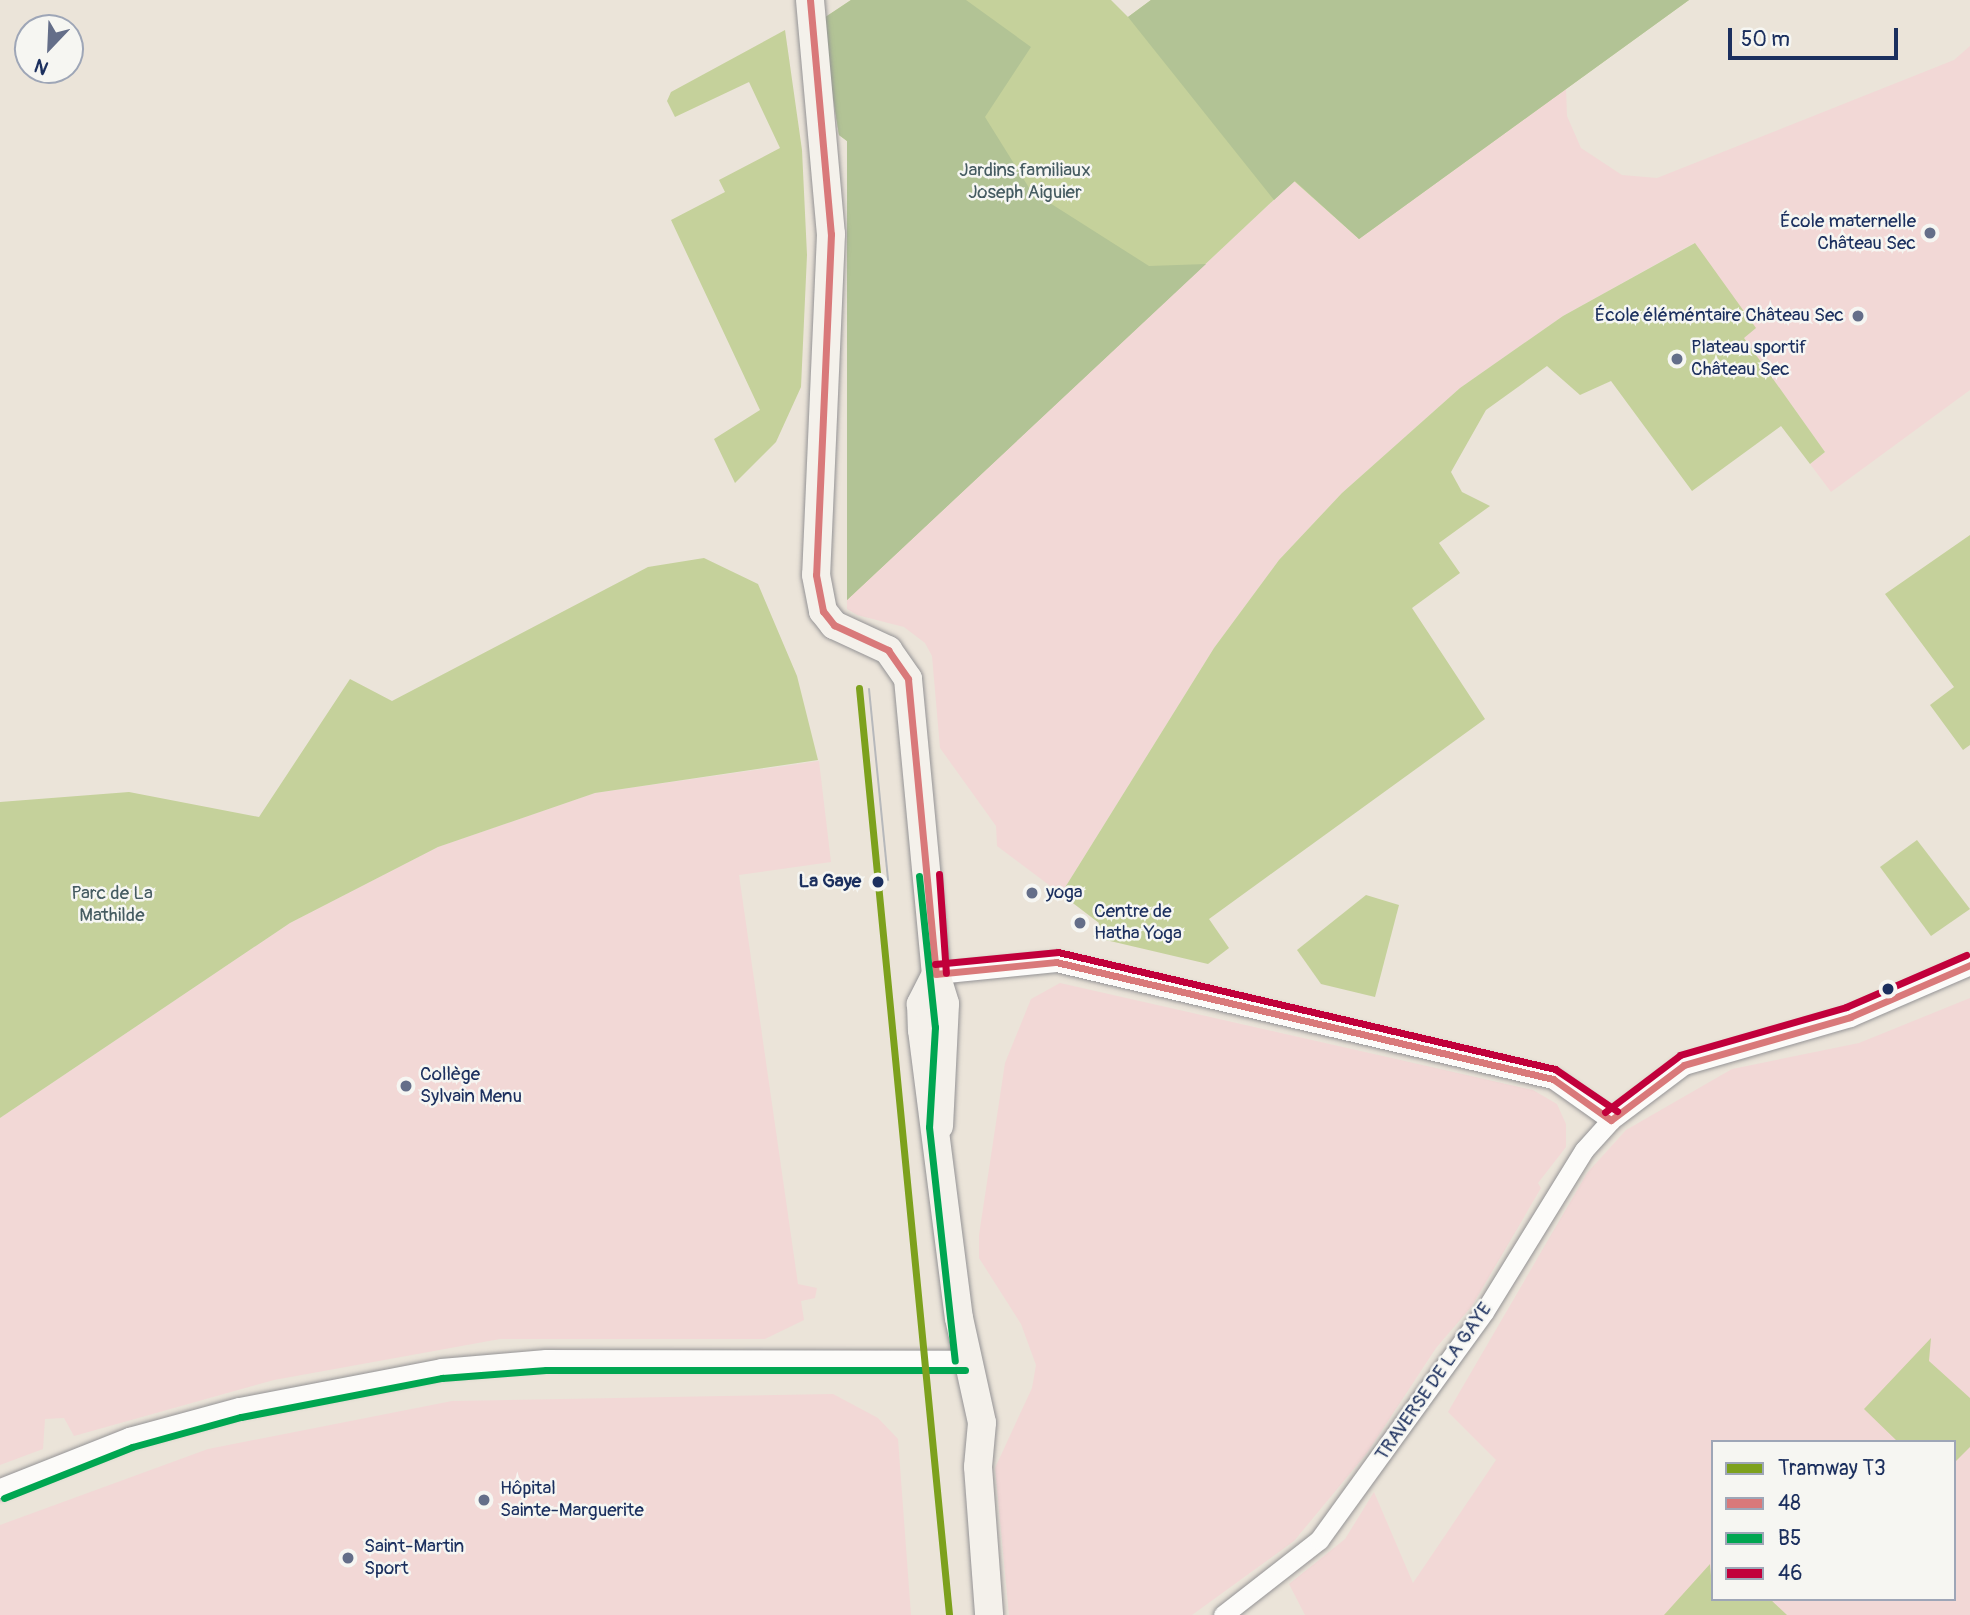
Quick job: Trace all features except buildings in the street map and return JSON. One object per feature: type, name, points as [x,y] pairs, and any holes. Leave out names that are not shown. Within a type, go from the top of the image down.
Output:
[{"type":"street","points":[[810,0],[831,234],[816,575],[822,611],[834,625],[888,650],[908,679],[936,974],[921,1004],[939,1126],[965,1360],[966,1446],[978,1467],[989,1615]]},
{"type":"street","points":[[936,974],[1056,962],[1553,1079],[1611,1120],[1684,1065],[1850,1017],[1970,965]]},
{"type":"street","name":"TRAVERSE DE LA GAYE","points":[[1223,1615],[1320,1540],[1484,1312],[1584,1150],[1611,1120]]},
{"type":"street","points":[[0,1488],[129,1437],[253,1404],[441,1368],[546,1359],[965,1360]]},
{"type":"shaded area","points":[[1970,46],[1970,390],[1831,492],[1810,464],[1825,452],[1743,337],[1755,328],[1694,243],[1563,316],[1460,388],[1342,493],[1279,560],[1214,648],[1061,894],[997,846],[996,826],[940,748],[932,656],[925,643],[904,627],[857,615],[847,609],[847,600],[1294,181],[1359,239],[1566,89],[1567,116],[1581,148],[1622,175],[1657,178],[1954,60]]},
{"type":"shaded area","name":"Collège Sylvain Menu","points":[[819,761],[831,862],[739,875],[798,1284],[817,1288],[815,1298],[801,1301],[804,1320],[765,1339],[500,1339],[274,1380],[74,1436],[64,1418],[45,1419],[43,1449],[0,1465],[0,1118],[290,923],[438,847],[595,793]]},
{"type":"shaded area","points":[[1060,983],[1533,1090],[1557,1104],[1566,1124],[1566,1147],[1538,1183],[1541,1188],[1472,1306],[1436,1348],[1367,1453],[1294,1541],[1192,1615],[1009,1615],[995,1468],[1032,1388],[1036,1365],[1021,1324],[979,1258],[979,1235],[1005,1063],[1031,999]]},
{"type":"shaded area","points":[[1970,998],[1970,1615],[1305,1615],[1289,1584],[1345,1539],[1374,1492],[1413,1583],[1496,1460],[1448,1412],[1587,1173],[1626,1130],[1732,1069],[1859,1043]]},
{"type":"shaded area","name":"Hôpital Sainte-Marguerite","points":[[833,1394],[878,1418],[898,1439],[911,1615],[0,1615],[0,1525],[208,1449],[452,1401]]},
{"type":"green space","name":"Jardins familiaux Joseph Aiguier","points":[[851,0],[1111,0],[1128,17],[1151,0],[1689,0],[1359,239],[1294,181],[847,600],[847,141],[839,135],[821,20]]},
{"type":"green space","points":[[851,0],[966,0],[1031,47],[985,117],[1031,191],[1149,266],[1206,264],[847,600],[847,141],[839,135],[821,20]]},
{"type":"green space","points":[[1151,0],[1689,0],[1359,239],[1295,181],[1274,200],[1128,17]]},
{"type":"green space","points":[[785,30],[802,150],[807,255],[801,387],[776,442],[735,483],[714,439],[760,410],[671,220],[725,192],[719,180],[780,148],[749,82],[675,117],[667,101],[671,92]]},
{"type":"green space","points":[[1695,243],[1756,328],[1744,338],[1825,452],[1810,464],[1781,426],[1692,491],[1611,381],[1580,395],[1547,366],[1486,410],[1451,472],[1462,492],[1490,506],[1439,543],[1460,573],[1412,608],[1485,719],[1209,919],[1229,948],[1208,964],[1093,937],[1099,923],[1061,894],[1214,648],[1279,560],[1342,493],[1460,388],[1563,316]]},
{"type":"green space","points":[[1970,535],[1970,745],[1963,750],[1930,705],[1954,687],[1885,594]]},
{"type":"green space","name":"Parc de La Mathilde","points":[[704,558],[758,584],[797,676],[818,760],[595,793],[438,847],[290,923],[0,1118],[0,802],[129,792],[259,817],[350,679],[392,701],[648,567]]},
{"type":"green space","points":[[1917,840],[1970,909],[1931,936],[1880,867]]},
{"type":"green space","points":[[1366,895],[1399,905],[1375,997],[1321,984],[1297,950]]},
{"type":"green space","points":[[1931,1338],[1929,1361],[1970,1398],[1970,1447],[1956,1461],[1956,1440],[1896,1440],[1864,1409]]},
{"type":"green space","points":[[1710,1564],[1711,1601],[1772,1601],[1787,1615],[1664,1615]]},
{"type":"tram line","name":"T3","points":[[859,688],[949,1615]]},
{"type":"tram line","points":[[869,689],[888,880]]},
{"type":"transit line","name":"48","points":[[810,0],[831,234],[816,575],[823,611],[834,625],[888,650],[908,679],[936,974]]},
{"type":"transit line","name":"46","points":[[939,874],[946,973]]},
{"type":"transit line","name":"B5","points":[[919,876],[935,1027],[929,1127],[955,1361]]},
{"type":"transit line","name":"46","points":[[935,964],[1058,952],[1555,1069],[1617,1111]]},
{"type":"transit line","name":"46","points":[[1605,1112],[1680,1055],[1846,1007],[1966,955]]},
{"type":"transit line","name":"48","points":[[936,974],[1056,962],[1553,1079],[1611,1120]]},
{"type":"transit line","name":"48","points":[[1611,1120],[1684,1065],[1850,1017],[1970,965]]},
{"type":"transit line","name":"B5","points":[[4,1498],[132,1447],[241,1417],[442,1378],[546,1370],[965,1370]]},
{"type":"place","name":"École maternelle Château Sec","points":[[1930,233]]},
{"type":"place","name":"École éléméntaire Château Sec","points":[[1858,316]]},
{"type":"place","name":"Plateau sportif Château Sec","points":[[1677,359]]},
{"type":"place","name":"La Gaye","points":[[878,882]]},
{"type":"place","name":"yoga","points":[[1032,893]]},
{"type":"place","name":"Centre de Hatha Yoga","points":[[1080,923]]},
{"type":"place","name":"Collège Sylvain Menu","points":[[406,1086]]},
{"type":"place","name":"Hôpital Sainte-Marguerite","points":[[484,1500]]},
{"type":"place","name":"Saint-Martin Sport","points":[[348,1558]]}]
